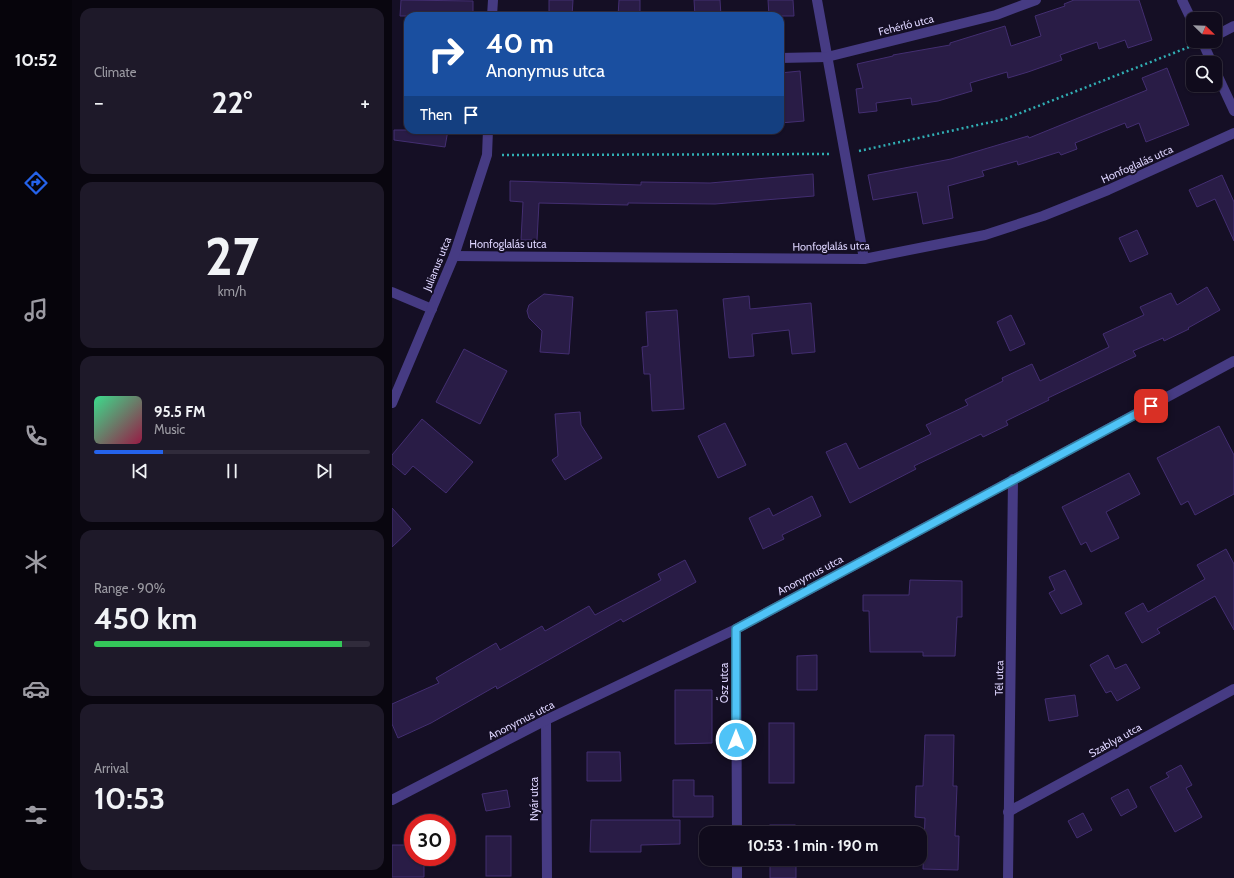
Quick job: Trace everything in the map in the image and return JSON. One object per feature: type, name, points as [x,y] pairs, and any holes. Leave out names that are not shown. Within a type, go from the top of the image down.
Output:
[{"type":"street","points":[[492,12],[493,0]]},
{"type":"street","points":[[817,0],[864,259]]},
{"type":"street","name":"Fehérló utca","points":[[784,58],[827,57],[996,15],[1036,0]]},
{"type":"street","points":[[1182,0],[1188,12]]},
{"type":"street","points":[[1222,32],[1234,26]]},
{"type":"street","points":[[1222,85],[1234,111]]},
{"type":"street","name":"Honfoglalás utca","points":[[454,256],[864,259],[985,235],[1043,216],[1108,190],[1234,133]]},
{"type":"street","name":"Julianus utca","points":[[392,403],[454,256],[487,156],[488,134]]},
{"type":"street","points":[[392,292],[432,309]]},
{"type":"street","name":"Anonymus utca","points":[[392,800],[546,720],[736,629],[1013,479],[1234,362]]},
{"type":"street","name":"Tél utca","points":[[1008,878],[1013,479]]},
{"type":"street","name":"Ősz utca","points":[[736,629],[737,826]]},
{"type":"street","name":"Szablya utca","points":[[1008,812],[1234,689]]},
{"type":"street","name":"Nyár utca","points":[[546,720],[547,878]]},
{"type":"street","points":[[737,866],[737,878]]},
{"type":"building","points":[[401,0],[473,1],[473,12],[404,12],[404,16],[400,16]]},
{"type":"building","points":[[549,0],[573,0],[572,12],[549,12]]},
{"type":"building","points":[[619,0],[640,0],[640,12],[618,12]]},
{"type":"building","points":[[694,0],[720,0],[721,12],[695,12]]},
{"type":"building","points":[[768,0],[793,0],[794,16],[784,16],[784,12],[769,12]]},
{"type":"building","points":[[1074,0],[1139,0],[1152,40],[1128,48],[1125,40],[1099,49],[1097,42],[1060,55],[1062,60],[1028,72],[1008,78],[1007,72],[970,83],[972,91],[938,101],[912,105],[911,98],[876,103],[877,111],[859,113],[856,89],[863,88],[857,64],[893,55],[950,45],[950,43],[1005,26],[1011,46],[1041,36],[1035,16],[1065,6],[1064,4]]},
{"type":"building","points":[[1167,68],[1189,125],[1146,142],[1139,123],[1127,128],[1125,123],[1075,143],[1077,149],[1061,155],[1059,152],[1018,165],[1017,161],[982,171],[984,176],[948,186],[953,218],[923,224],[917,192],[873,200],[868,175],[951,159],[1028,136],[1029,138],[1147,90],[1142,78]]},
{"type":"building","points":[[800,71],[804,121],[784,123],[784,73]]},
{"type":"building","points":[[394,130],[404,130],[404,134],[447,134],[445,147],[394,140]]},
{"type":"building","points":[[813,174],[814,196],[715,204],[628,203],[628,205],[539,203],[537,240],[521,240],[523,202],[510,201],[510,181],[641,185],[641,182],[710,183]]},
{"type":"building","points":[[1222,175],[1234,202],[1234,241],[1215,199],[1197,207],[1189,190]]},
{"type":"building","points":[[1137,230],[1148,254],[1130,262],[1119,238]]},
{"type":"building","points":[[1207,287],[1220,310],[1188,328],[1189,329],[1164,341],[1163,338],[1133,351],[1136,356],[1048,398],[1049,400],[1006,421],[1008,425],[983,437],[981,434],[914,466],[916,469],[850,503],[826,452],[846,443],[859,469],[931,434],[926,425],[968,405],[965,400],[1003,381],[1002,378],[1032,364],[1040,381],[1109,347],[1103,334],[1144,315],[1140,307],[1171,293],[1177,305]]},
{"type":"building","points":[[544,294],[573,297],[569,354],[540,352],[542,331],[529,318],[527,311],[529,305]]},
{"type":"building","points":[[749,296],[750,309],[811,303],[815,352],[792,354],[789,330],[752,334],[754,356],[729,358],[723,299]]},
{"type":"building","points":[[677,310],[684,409],[652,411],[650,374],[644,374],[642,347],[648,346],[646,312]]},
{"type":"building","points":[[1011,315],[1025,344],[1010,351],[997,322]]},
{"type":"building","points":[[464,349],[507,371],[480,424],[436,402]]},
{"type":"building","points":[[580,412],[581,425],[602,458],[565,480],[552,460],[558,456],[555,414]]},
{"type":"building","points":[[422,419],[473,462],[446,493],[413,466],[405,475],[392,464],[392,455]]},
{"type":"building","points":[[725,423],[746,465],[718,478],[698,436]]},
{"type":"building","points":[[1219,426],[1234,455],[1234,494],[1195,515],[1188,501],[1181,505],[1157,458]]},
{"type":"building","points":[[1129,473],[1140,494],[1106,512],[1119,538],[1091,552],[1086,542],[1081,545],[1062,507]]},
{"type":"building","points":[[812,496],[821,516],[782,535],[784,539],[763,549],[749,518],[769,508],[773,516]]},
{"type":"building","points":[[392,508],[411,529],[392,547]]},
{"type":"building","points":[[1226,549],[1234,564],[1234,630],[1215,596],[1157,629],[1160,633],[1142,643],[1125,613],[1143,603],[1148,612],[1205,579],[1197,565]]},
{"type":"building","points":[[685,560],[696,582],[623,622],[621,619],[497,689],[496,686],[431,723],[398,738],[392,724],[392,704],[439,683],[436,678],[496,643],[500,650],[542,626],[545,631],[589,606],[595,615],[661,580],[658,574]]},
{"type":"building","points":[[1065,570],[1082,604],[1061,614],[1049,593],[1055,590],[1049,577]]},
{"type":"building","points":[[910,580],[962,581],[962,617],[957,617],[955,656],[923,656],[923,652],[870,652],[869,611],[863,611],[863,595],[909,595]]},
{"type":"building","points":[[817,655],[817,690],[797,690],[797,656]]},
{"type":"building","points":[[1108,655],[1115,669],[1126,664],[1140,688],[1117,701],[1111,691],[1106,693],[1090,665]]},
{"type":"building","points":[[675,690],[712,690],[712,743],[675,744]]},
{"type":"building","points":[[1075,695],[1078,716],[1049,721],[1045,699]]},
{"type":"building","points":[[769,723],[794,723],[794,783],[769,783]]},
{"type":"building","points":[[925,735],[954,735],[953,786],[957,786],[955,836],[959,836],[958,870],[923,869],[923,866],[927,866],[927,826],[925,826],[925,818],[915,817],[916,786],[923,786]]},
{"type":"building","points":[[587,752],[620,752],[621,781],[587,781]]},
{"type":"building","points":[[1181,765],[1192,785],[1186,788],[1202,817],[1175,832],[1150,787],[1169,777],[1166,773]]},
{"type":"building","points":[[673,780],[694,780],[694,796],[713,796],[713,817],[673,817]]},
{"type":"building","points":[[1128,789],[1137,807],[1121,816],[1111,798]]},
{"type":"building","points":[[507,790],[510,807],[486,811],[482,794]]},
{"type":"building","points":[[1083,813],[1092,830],[1077,838],[1068,821]]},
{"type":"building","points":[[591,820],[680,820],[680,844],[641,845],[641,852],[590,852]]},
{"type":"building","points":[[770,825],[795,825],[795,826]]},
{"type":"building","points":[[486,836],[511,836],[511,876],[486,876]]},
{"type":"building","points":[[392,845],[404,845],[404,866],[424,866],[424,877],[392,877]]},
{"type":"building","points":[[770,866],[796,866],[796,878],[770,878]]},
{"type":"route","points":[[736,740],[736,629],[1151,406]]}]
